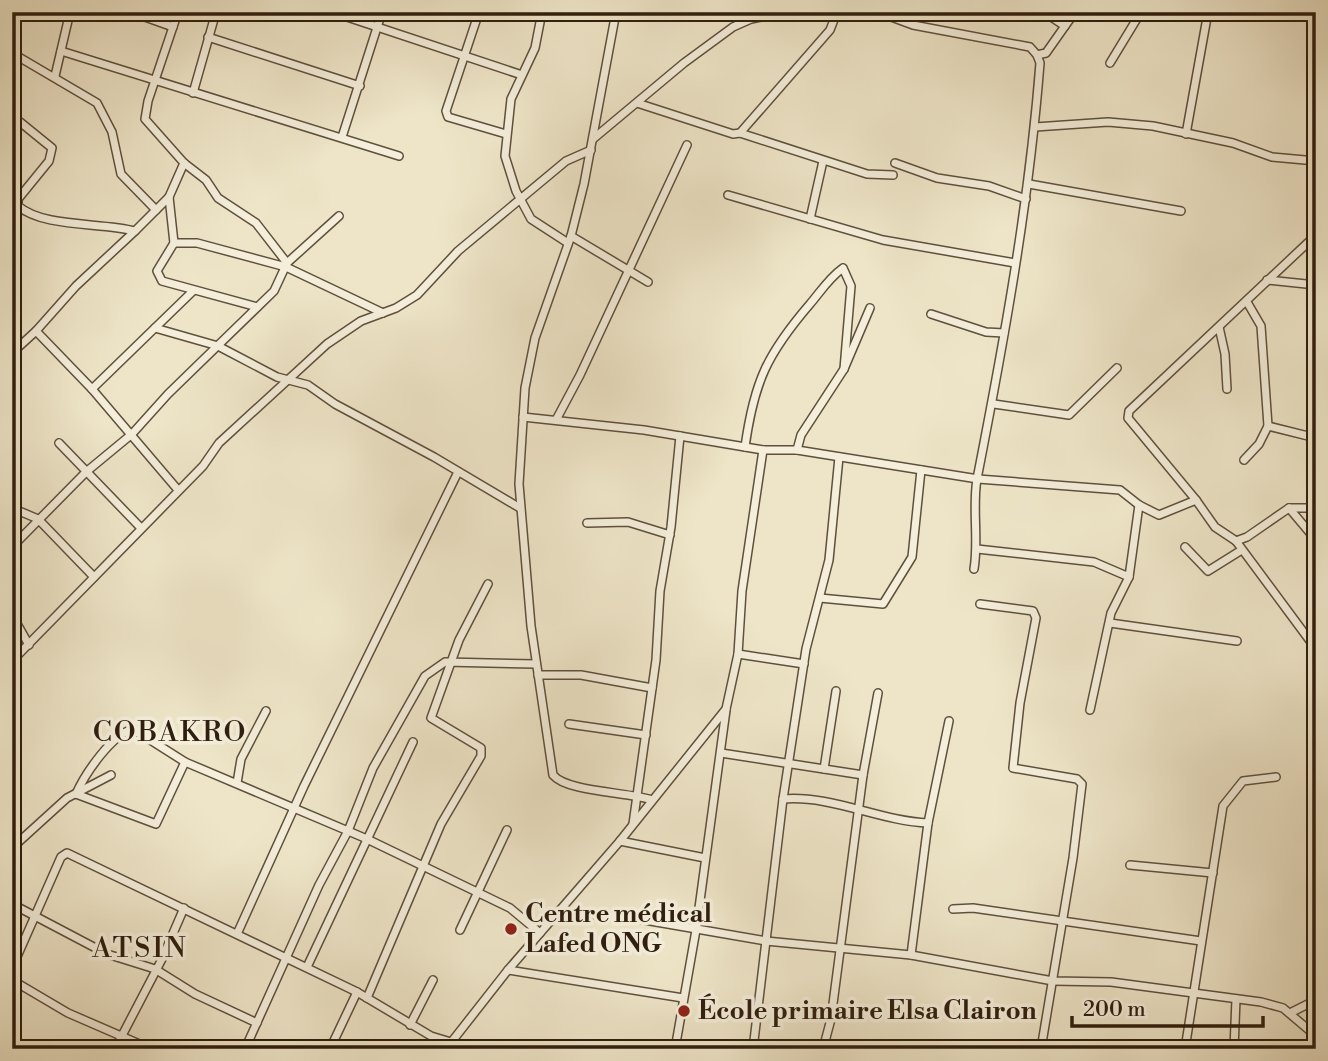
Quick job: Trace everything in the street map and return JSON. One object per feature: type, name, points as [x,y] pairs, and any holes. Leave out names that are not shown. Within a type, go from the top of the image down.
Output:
[{"type":"street","points":[[55,76],[71,12]]},
{"type":"street","points":[[131,12],[173,27]]},
{"type":"street","points":[[178,12],[145,119],[184,163],[206,180],[218,198],[256,223],[287,265]]},
{"type":"street","points":[[192,93],[216,12]]},
{"type":"street","points":[[332,12],[522,75]]},
{"type":"street","points":[[342,136],[382,12]]},
{"type":"street","points":[[479,12],[446,111],[448,117],[506,134]]},
{"type":"street","points":[[542,12],[535,48],[511,99],[506,134],[507,164],[520,199],[531,219],[648,282]]},
{"type":"street","points":[[616,12],[591,150],[569,239],[534,338],[523,417],[520,508],[536,664],[552,775],[557,780],[595,790],[636,794],[652,800]]},
{"type":"street","points":[[593,139],[713,39],[752,15],[786,12]]},
{"type":"street","points":[[740,133],[830,30],[837,12]]},
{"type":"street","points":[[878,12],[907,24],[1030,47],[1040,64],[1029,184],[994,404],[978,479],[977,549],[974,569]]},
{"type":"street","points":[[1044,12],[1065,26]]},
{"type":"street","points":[[1037,55],[1046,52],[1075,12]]},
{"type":"street","points":[[1110,63],[1141,12]]},
{"type":"street","points":[[1186,134],[1208,16],[1192,12]]},
{"type":"street","points":[[208,37],[360,86]]},
{"type":"street","points":[[61,51],[192,93],[342,136],[399,156]]},
{"type":"street","points":[[12,52],[97,103],[112,132],[121,174],[156,210]]},
{"type":"street","points":[[637,103],[867,174],[893,175]]},
{"type":"street","points":[[12,127],[20,122],[46,141],[53,154],[18,199],[18,206],[37,218],[107,224],[135,231]]},
{"type":"street","points":[[1035,127],[1108,122],[1233,143],[1272,157],[1316,160]]},
{"type":"street","points":[[556,420],[687,145]]},
{"type":"street","points":[[12,661],[140,527],[203,466],[219,443],[290,379],[345,331],[417,295],[437,270],[520,199],[571,157],[591,150]]},
{"type":"street","points":[[810,219],[823,161]]},
{"type":"street","points":[[12,353],[36,331],[76,286],[169,197],[184,163]]},
{"type":"street","points":[[895,163],[937,178],[989,186],[1026,199]]},
{"type":"street","points":[[1029,184],[1181,211]]},
{"type":"street","points":[[729,195],[883,240],[1015,263]]},
{"type":"street","points":[[169,197],[174,243],[157,271],[158,276],[171,285],[257,307]]},
{"type":"street","points":[[12,547],[86,472],[132,434],[274,291],[287,265],[339,216]]},
{"type":"street","points":[[1316,234],[1247,302],[1135,403],[1128,418],[1226,537],[1236,541],[1247,537],[1289,508],[1316,508]]},
{"type":"street","points":[[174,243],[208,246],[287,265],[383,313]]},
{"type":"street","points":[[1307,243],[1316,245]]},
{"type":"street","points":[[745,446],[761,374],[768,358],[827,281],[843,268],[852,286],[844,369]]},
{"type":"street","points":[[1267,280],[1316,285]]},
{"type":"street","points":[[92,389],[193,291]]},
{"type":"street","points":[[1244,460],[1259,444],[1268,426],[1261,326],[1247,302]]},
{"type":"street","points":[[797,450],[801,435],[844,369],[870,308]]},
{"type":"street","points":[[930,314],[986,332],[1004,333]]},
{"type":"street","points":[[1219,327],[1225,354],[1227,389]]},
{"type":"street","points":[[155,328],[218,346],[268,373],[316,390],[335,404],[520,508]]},
{"type":"street","points":[[36,331],[92,389],[178,490]]},
{"type":"street","points":[[994,404],[1069,415],[1117,368]]},
{"type":"street","points":[[523,417],[680,436],[763,450],[797,450],[978,479],[1120,490],[1139,505],[1159,515],[1196,500]]},
{"type":"street","points":[[1268,426],[1316,438]]},
{"type":"street","points":[[632,825],[652,688],[661,583],[670,535],[680,436]]},
{"type":"street","points":[[59,443],[140,527]]},
{"type":"street","points":[[675,1049],[696,930],[726,709],[738,654],[742,591],[763,450]]},
{"type":"street","points":[[753,1049],[783,799],[804,664],[829,560],[839,457]]},
{"type":"street","points":[[820,598],[883,604],[889,598],[912,557],[921,470]]},
{"type":"street","points":[[237,934],[457,472]]},
{"type":"street","points":[[1090,710],[1119,592],[1129,577],[1139,505]]},
{"type":"street","points":[[12,508],[38,519],[94,577]]},
{"type":"street","points":[[1289,508],[1316,540]]},
{"type":"street","points":[[587,523],[628,522],[670,535]]},
{"type":"street","points":[[1236,541],[1240,551],[1316,649]]},
{"type":"street","points":[[1185,547],[1208,570],[1240,551]]},
{"type":"street","points":[[977,549],[1094,562],[1129,577]]},
{"type":"street","points":[[368,998],[442,824],[482,752],[481,748],[431,718],[459,640],[488,584]]},
{"type":"street","points":[[980,604],[1033,611],[1036,618],[1020,703],[1013,768],[1077,779],[1082,784],[1063,921],[1041,1049]]},
{"type":"street","points":[[12,615],[29,645]]},
{"type":"street","points":[[1110,624],[1237,641]]},
{"type":"street","points":[[738,654],[804,664]]},
{"type":"street","points":[[245,1049],[319,885],[348,831],[373,768],[425,676],[435,666],[452,662],[536,664]]},
{"type":"street","points":[[538,675],[580,675],[652,688]]},
{"type":"street","points":[[824,769],[836,691]]},
{"type":"street","points":[[824,1049],[842,948],[863,775],[878,693]]},
{"type":"street","points":[[448,1046],[508,970],[620,841],[726,709]]},
{"type":"street","points":[[237,783],[241,759],[266,711]]},
{"type":"street","points":[[911,954],[928,823],[949,721]]},
{"type":"street","points":[[569,724],[646,735]]},
{"type":"street","points":[[76,794],[84,776],[107,748],[133,729],[185,762],[367,839],[424,869],[510,908],[540,933]]},
{"type":"street","points":[[307,967],[414,742]]},
{"type":"street","points":[[721,753],[863,775]]},
{"type":"street","points":[[76,794],[156,824],[185,762]]},
{"type":"street","points":[[12,848],[67,798],[111,775]]},
{"type":"street","points":[[1185,1049],[1223,806],[1243,781],[1276,777]]},
{"type":"street","points":[[783,799],[799,798],[861,808],[876,815],[928,823]]},
{"type":"street","points":[[460,930],[507,830]]},
{"type":"street","points":[[620,841],[705,858]]},
{"type":"street","points":[[12,968],[61,857],[67,853],[358,992],[448,1046],[474,1049]]},
{"type":"street","points":[[1130,865],[1213,873]]},
{"type":"street","points":[[12,904],[107,954],[155,969],[195,994],[257,1023]]},
{"type":"street","points":[[115,1049],[184,908]]},
{"type":"street","points":[[953,909],[973,908],[1201,941]]},
{"type":"street","points":[[555,917],[578,914],[633,918],[766,941],[911,954],[1053,981],[1111,982],[1261,1002],[1290,1013],[1316,1036]]},
{"type":"street","points":[[508,970],[683,998]]},
{"type":"street","points":[[12,980],[68,1013],[151,1049]]},
{"type":"street","points":[[410,1025],[433,980]]},
{"type":"street","points":[[330,1049],[358,992]]},
{"type":"street","points":[[1234,1049],[1236,999]]},
{"type":"street","points":[[1290,1013],[1316,1000]]},
{"type":"place","name":"Centre médical Lafed ONG","points":[[511,929]]},
{"type":"place","name":"École primaire Elsa Clairon","points":[[684,1011]]},
{"type":"district","name":"COBAKRO","points":[[170,732]]},
{"type":"district","name":"ATSIN","points":[[140,948]]}]
